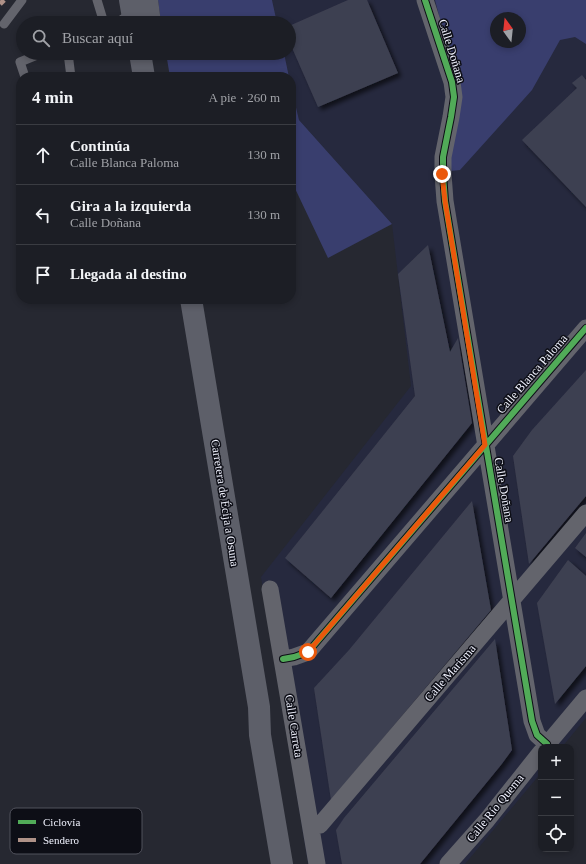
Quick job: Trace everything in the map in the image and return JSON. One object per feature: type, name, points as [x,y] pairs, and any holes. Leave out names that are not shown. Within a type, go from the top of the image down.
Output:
[{"type":"main road","name":"Carretera de Écija a Osuna","points":[[192,304],[259,707],[260,736],[282,864]]},
{"type":"main road","name":"Carretera de Écija a Osuna","points":[[259,707],[268,735],[293,840],[297,864]]},
{"type":"street","name":"Calle Doñana","points":[[425,0],[452,82],[454,97],[443,157],[442,174],[445,201],[532,721],[542,744]]},
{"type":"street","name":"Calle Blanca Paloma","points":[[283,659],[294,658],[308,652],[586,328]]},
{"type":"street","name":"Calle Marisma","points":[[311,826],[320,825],[586,513]]},
{"type":"street","name":"Calle Carreta","points":[[270,589],[317,864]]},
{"type":"street","name":"Calle Río Quema","points":[[547,744],[586,698]]},
{"type":"street","name":"Calle Río Quema","points":[[448,864],[487,820],[538,756]]},
{"type":"lane","points":[[4,24],[22,0]]},
{"type":"lane","points":[[97,0],[102,16]]},
{"type":"lane","points":[[23,72],[20,62],[25,60]]},
{"type":"lane","points":[[69,60],[70,72]]},
{"type":"shaded area","points":[[158,0],[272,0],[275,16],[160,16]]},
{"type":"shaded area","points":[[272,0],[586,0],[586,718],[564,744],[538,744],[538,777],[465,864],[308,864],[261,577],[411,386],[392,224],[299,120],[296,107],[296,72],[288,72],[285,60],[296,60],[296,16],[275,16]]},
{"type":"shaded area","points":[[435,0],[586,0],[586,44],[575,37],[560,40],[532,90],[460,170],[450,171],[452,65]]},
{"type":"shaded area","points":[[167,60],[285,60],[288,72],[169,72]]},
{"type":"shaded area","points":[[296,107],[299,120],[392,224],[328,258],[296,191]]},
{"type":"building","points":[[348,0],[367,0],[398,73],[318,107],[296,57],[296,23]]},
{"type":"building","points":[[582,75],[586,80],[586,207],[522,140],[577,88],[572,83]]},
{"type":"building","points":[[428,245],[450,352],[458,338],[472,423],[331,598],[285,558],[415,396],[398,274]]},
{"type":"building","points":[[586,370],[586,496],[529,564],[513,456],[532,430]]},
{"type":"building","points":[[472,501],[491,610],[331,800],[314,688],[349,650]]},
{"type":"building","points":[[586,533],[586,557],[575,548]]},
{"type":"building","points":[[568,560],[586,576],[586,666],[555,704],[537,603]]},
{"type":"building","points":[[495,639],[512,750],[420,864],[342,864],[336,830],[344,818]]},
{"type":"marked path","points":[[0,4],[4,0]]},
{"type":"cycle path","points":[[425,0],[452,82],[454,97],[443,157],[445,201],[532,721],[537,735],[547,744]]},
{"type":"cycle path","points":[[283,659],[308,652],[586,328]]},
{"type":"route","points":[[308,652],[485,445],[445,201],[442,174]]}]
